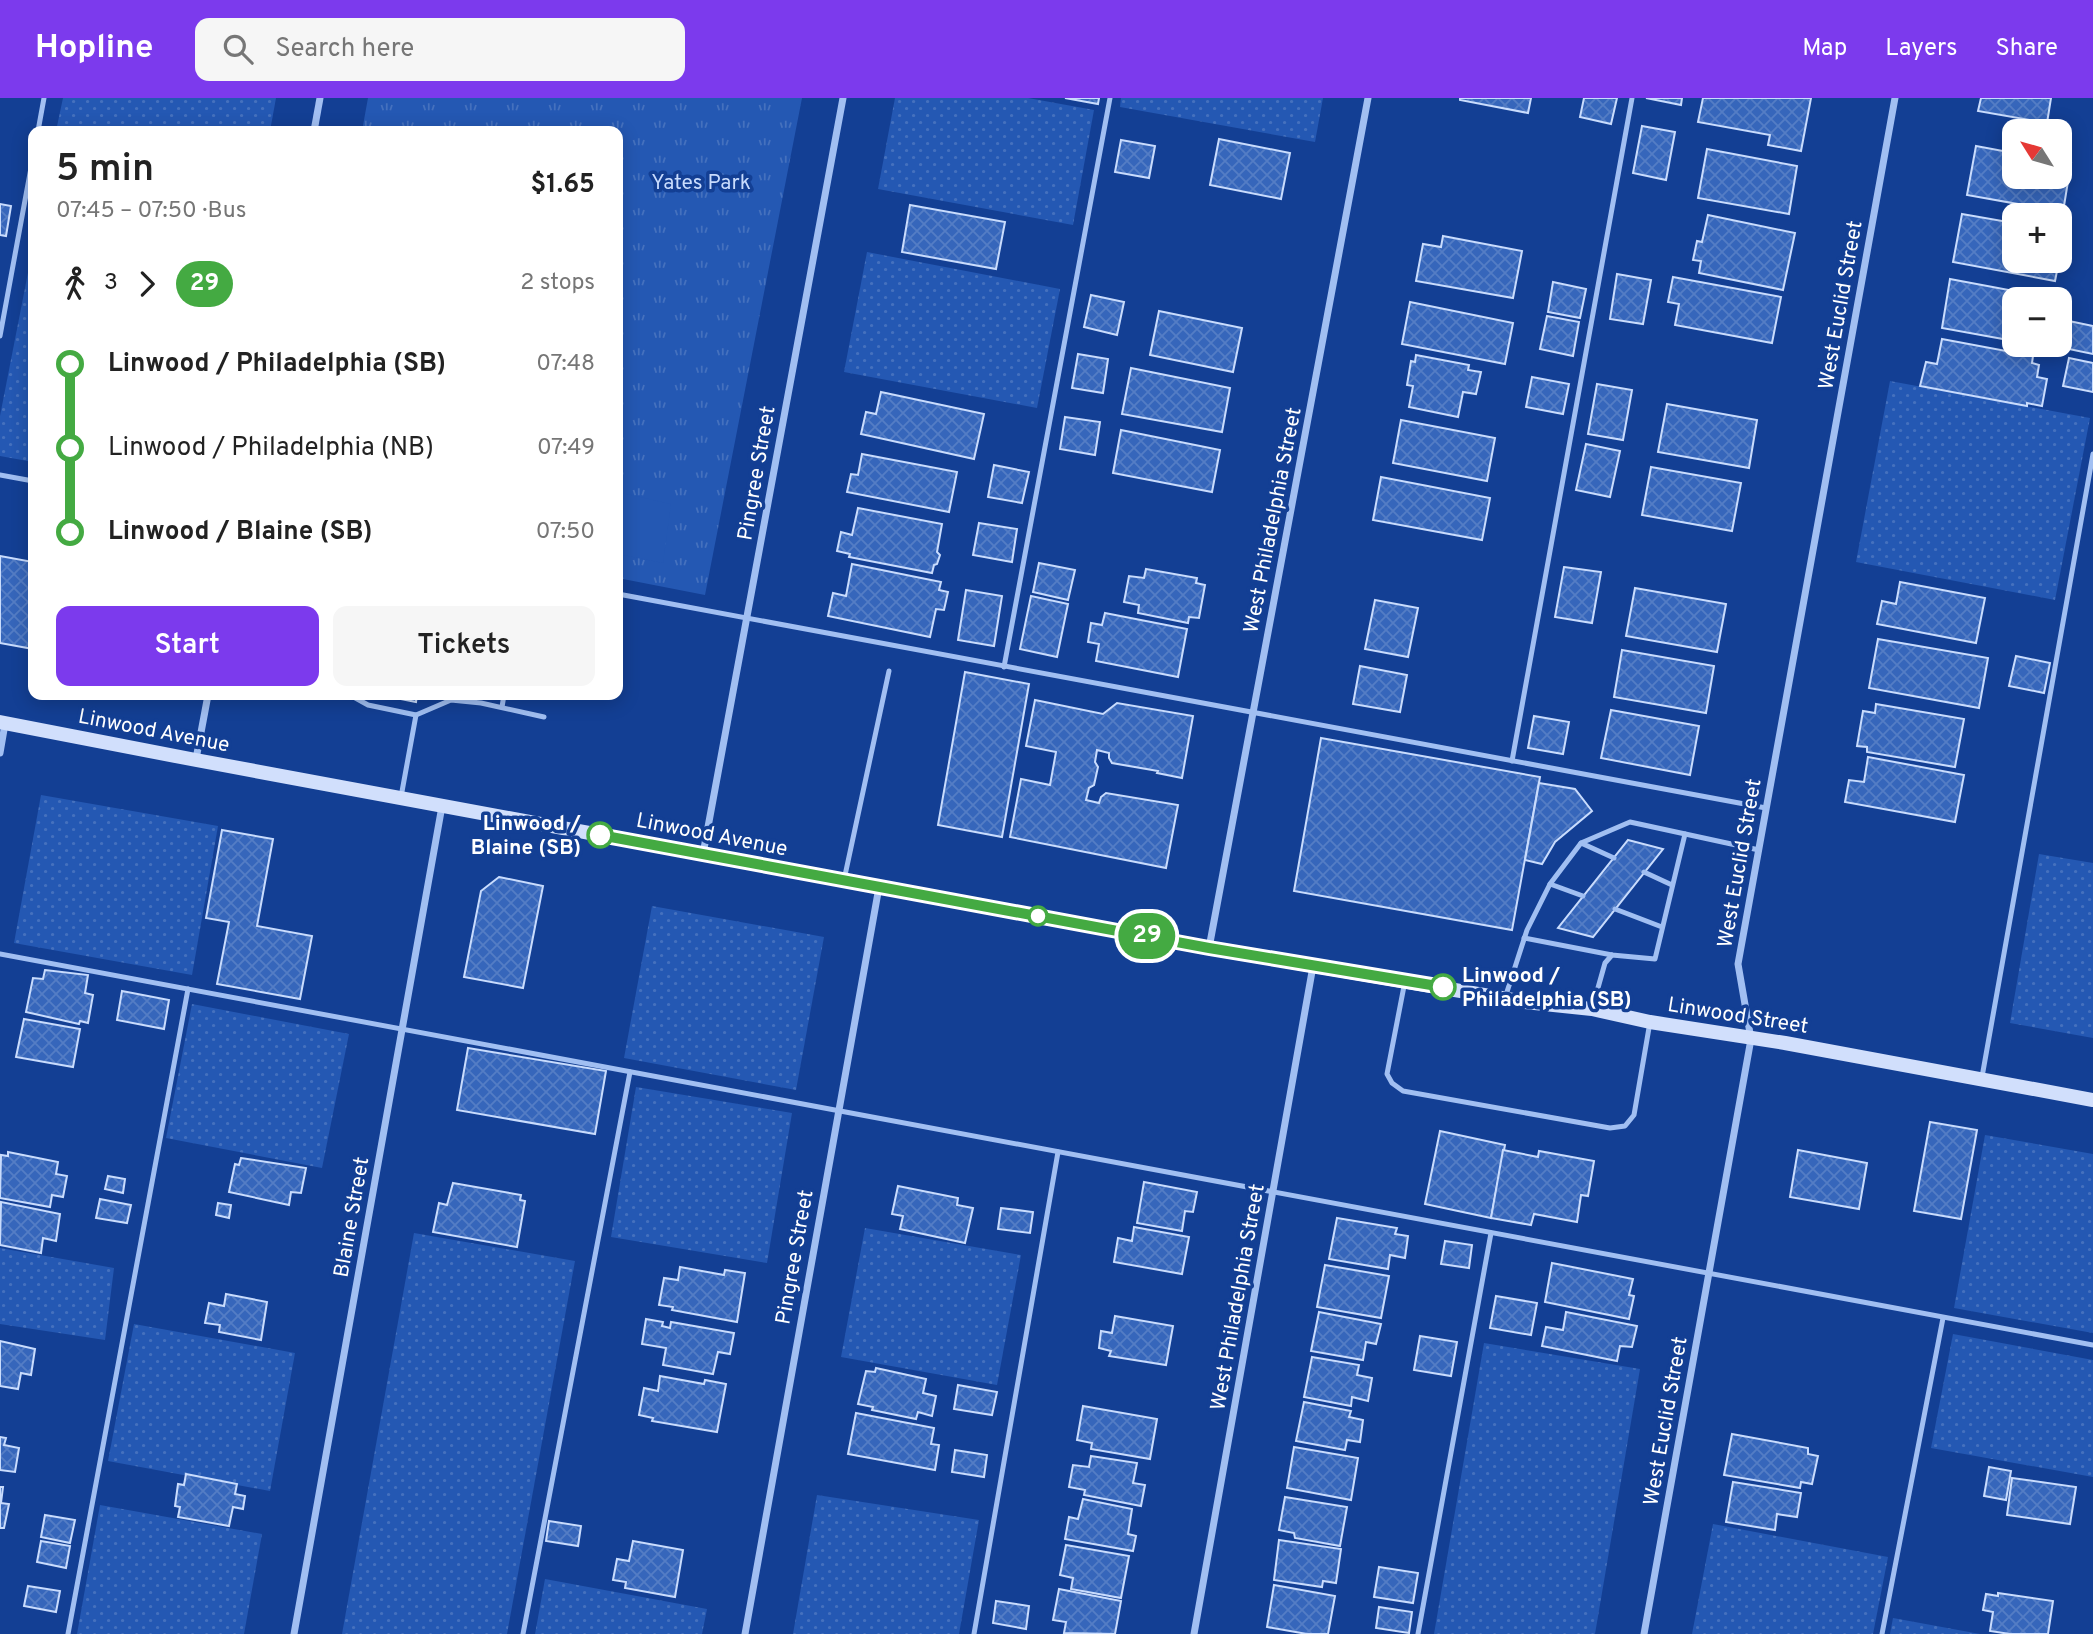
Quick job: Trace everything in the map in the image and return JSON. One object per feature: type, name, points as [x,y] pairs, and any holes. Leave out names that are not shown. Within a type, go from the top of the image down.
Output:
[{"type":"street","points":[[315,126],[320,98]]},
{"type":"street","name":"Pingree Street","points":[[703,854],[843,98]]},
{"type":"street","name":"West Philadelphia Street","points":[[1209,948],[1368,98]]},
{"type":"street","name":"West Euclid Street","points":[[1644,1634],[1751,1039],[1738,964],[1895,98]]},
{"type":"street","points":[[196,760],[207,700]]},
{"type":"street","points":[[0,753],[3,723]]},
{"type":"street","name":"Linwood Avenue","points":[[3,723],[1209,948]]},
{"type":"street","name":"Blaine Street","points":[[294,1634],[442,806]]},
{"type":"street","name":"Pingree Street","points":[[745,1634],[879,887]]},
{"type":"street","name":"Linwood Street","points":[[1209,948],[1505,998],[1592,1009],[1650,1022],[1785,1043],[2093,1100]]},
{"type":"street","name":"West Philadelphia Street","points":[[1194,1634],[1314,966]]},
{"type":"lane","points":[[39,126],[44,98]]},
{"type":"lane","points":[[1004,667],[1110,98]]},
{"type":"lane","points":[[1512,761],[1632,98]]},
{"type":"lane","points":[[0,336],[28,184]]},
{"type":"lane","points":[[1981,1080],[2093,454]]},
{"type":"lane","points":[[0,475],[28,480]]},
{"type":"lane","points":[[623,595],[1766,808]]},
{"type":"lane","points":[[844,880],[889,671]]},
{"type":"lane","points":[[360,700],[368,705],[416,715],[451,700],[470,701],[544,717]]},
{"type":"lane","points":[[502,707],[503,700]]},
{"type":"lane","points":[[401,797],[416,715]]},
{"type":"lane","points":[[1505,998],[1524,938],[1550,884],[1581,843],[1630,822],[1759,850]]},
{"type":"lane","points":[[1524,938],[1612,955],[1655,959],[1685,834]]},
{"type":"lane","points":[[1581,843],[1614,858]]},
{"type":"lane","points":[[1644,872],[1672,885]]},
{"type":"lane","points":[[1550,884],[1583,896]]},
{"type":"lane","points":[[1615,909],[1662,927]]},
{"type":"lane","points":[[0,954],[2093,1345]]},
{"type":"lane","points":[[1592,1009],[1605,963],[1612,955]]},
{"type":"lane","points":[[1405,981],[1387,1074],[1392,1083],[1402,1091],[1610,1128],[1625,1126],[1634,1115],[1650,1022]]},
{"type":"lane","points":[[68,1634],[188,989]]},
{"type":"lane","points":[[523,1634],[630,1072]]},
{"type":"lane","points":[[974,1634],[1058,1152]]},
{"type":"lane","points":[[1418,1634],[1491,1233]]},
{"type":"lane","points":[[1882,1634],[1943,1318]]},
{"type":"green space","points":[[63,98],[276,98],[271,126],[57,126]]},
{"type":"green space","name":"Yates Park","points":[[368,98],[802,98],[705,595],[623,579],[623,126],[363,126]]},
{"type":"green space","points":[[895,98],[1028,98],[1094,110],[1073,225],[878,189]]},
{"type":"green space","points":[[1121,98],[1323,98],[1315,142],[1120,107]]},
{"type":"green space","points":[[867,252],[1060,289],[1037,408],[844,372]]},
{"type":"green space","points":[[28,273],[28,461],[0,456],[0,416]]},
{"type":"green space","points":[[1890,381],[2090,418],[2055,600],[1856,562]]},
{"type":"green space","points":[[623,493],[671,504],[663,563],[623,555]]},
{"type":"green space","points":[[41,795],[218,826],[192,975],[14,943]]},
{"type":"green space","points":[[2039,854],[2093,863],[2093,1038],[2010,1023]]},
{"type":"green space","points":[[652,906],[824,937],[796,1090],[624,1058]]},
{"type":"green space","points":[[192,1004],[349,1034],[322,1168],[166,1138]]},
{"type":"green space","points":[[636,1087],[792,1113],[767,1263],[611,1237]]},
{"type":"green space","points":[[1985,1135],[2093,1154],[2093,1333],[1954,1308]]},
{"type":"green space","points":[[865,1228],[1021,1255],[997,1385],[841,1357]]},
{"type":"green space","points":[[414,1233],[575,1261],[507,1634],[342,1634]]},
{"type":"green space","points":[[0,1248],[114,1268],[105,1340],[0,1324]]},
{"type":"green space","points":[[134,1324],[295,1353],[270,1491],[108,1461]]},
{"type":"green space","points":[[1953,1334],[2093,1360],[2093,1477],[1931,1448]]},
{"type":"green space","points":[[1484,1343],[1640,1369],[1595,1634],[1434,1634]]},
{"type":"green space","points":[[817,1495],[979,1520],[959,1634],[793,1634]]},
{"type":"green space","points":[[100,1505],[262,1534],[244,1634],[77,1634]]},
{"type":"green space","points":[[1713,1524],[1888,1557],[1873,1634],[1692,1634]]},
{"type":"green space","points":[[545,1579],[707,1609],[702,1634],[535,1634]]},
{"type":"green space","points":[[1893,1618],[1980,1634],[1890,1634]]},
{"type":"building","points":[[1065,98],[1099,98],[1098,104]]},
{"type":"building","points":[[1460,98],[1531,98],[1528,113]]},
{"type":"building","points":[[1584,98],[1617,98],[1611,124],[1580,117]]},
{"type":"building","points":[[1646,98],[1682,98],[1681,105]]},
{"type":"building","points":[[1703,98],[1811,98],[1801,151],[1768,145],[1770,135],[1698,122]]},
{"type":"building","points":[[1981,98],[2051,98],[2048,119],[2024,119],[1978,111]]},
{"type":"building","points":[[1642,126],[1675,132],[1666,180],[1633,173]]},
{"type":"building","points":[[1219,139],[1290,153],[1281,199],[1210,185]]},
{"type":"building","points":[[1121,140],[1155,146],[1149,178],[1115,172]]},
{"type":"building","points":[[1976,146],[2002,151],[2002,189],[2067,189],[2064,203],[2012,203],[1967,195]]},
{"type":"building","points":[[1707,149],[1797,166],[1789,214],[1698,198]]},
{"type":"building","points":[[0,204],[11,206],[6,236],[0,235]]},
{"type":"building","points":[[910,205],[1005,222],[996,269],[902,252]]},
{"type":"building","points":[[1962,214],[2002,221],[2002,271],[1953,262]]},
{"type":"building","points":[[1708,215],[1795,233],[1783,290],[1699,273],[1701,261],[1693,260],[1697,241],[1702,242]]},
{"type":"building","points":[[1443,236],[1522,251],[1513,298],[1416,281],[1423,244],[1441,247]]},
{"type":"building","points":[[2012,273],[2057,273],[2055,281]]},
{"type":"building","points":[[1617,274],[1651,280],[1643,324],[1610,319]]},
{"type":"building","points":[[1673,277],[1781,297],[1772,343],[1675,325],[1679,304],[1668,302]]},
{"type":"building","points":[[1950,279],[2002,289],[2002,339],[1942,328]]},
{"type":"building","points":[[1553,282],[1586,289],[1580,318],[1548,312]]},
{"type":"building","points":[[1091,295],[1124,302],[1117,335],[1084,327]]},
{"type":"building","points":[[1410,302],[1513,323],[1505,364],[1402,344]]},
{"type":"building","points":[[1159,311],[1242,328],[1233,372],[1150,355]]},
{"type":"building","points":[[1547,316],[1579,322],[1573,356],[1540,349]]},
{"type":"building","points":[[2072,322],[2093,326],[2093,354],[2072,350]]},
{"type":"building","points":[[1942,339],[2002,350],[2002,357],[2033,357],[2032,363],[2039,365],[2037,377],[2047,379],[2042,406],[2027,403],[2027,406],[1920,386],[1926,362],[1937,364]]},
{"type":"building","points":[[1078,354],[1108,359],[1103,393],[1072,388]]},
{"type":"building","points":[[1416,355],[1469,365],[1468,370],[1481,372],[1476,394],[1463,392],[1458,417],[1409,407],[1413,386],[1407,385],[1411,361],[1415,362]]},
{"type":"building","points":[[2069,358],[2093,363],[2093,392],[2063,386]]},
{"type":"building","points":[[1131,368],[1230,388],[1222,432],[1122,414]]},
{"type":"building","points":[[1532,377],[1569,384],[1563,414],[1526,407]]},
{"type":"building","points":[[1597,384],[1632,390],[1623,440],[1588,434]]},
{"type":"building","points":[[881,392],[984,414],[974,459],[861,434],[866,412],[876,414]]},
{"type":"building","points":[[1667,404],[1757,420],[1749,468],[1658,452]]},
{"type":"building","points":[[1065,417],[1100,422],[1095,455],[1060,449]]},
{"type":"building","points":[[1401,420],[1495,438],[1487,481],[1393,463]]},
{"type":"building","points":[[1121,430],[1220,450],[1212,492],[1113,473]]},
{"type":"building","points":[[1586,444],[1620,451],[1610,497],[1576,490]]},
{"type":"building","points":[[862,454],[957,472],[949,512],[847,492],[851,474],[858,475]]},
{"type":"building","points":[[994,465],[1029,472],[1022,503],[988,497]]},
{"type":"building","points":[[1651,467],[1741,483],[1732,531],[1642,515]]},
{"type":"building","points":[[1381,477],[1490,498],[1482,540],[1373,520]]},
{"type":"building","points":[[858,508],[942,524],[937,552],[940,555],[932,573],[849,557],[850,554],[837,551],[841,532],[852,535]]},
{"type":"building","points":[[979,523],[1017,529],[1012,562],[973,555]]},
{"type":"building","points":[[0,556],[28,561],[28,648],[0,643]]},
{"type":"building","points":[[1039,563],[1075,570],[1068,600],[1033,592]]},
{"type":"building","points":[[852,564],[941,582],[939,590],[948,592],[944,610],[936,609],[930,637],[828,616],[833,593],[846,596]]},
{"type":"building","points":[[1564,567],[1601,572],[1592,623],[1555,617]]},
{"type":"building","points":[[1146,569],[1197,578],[1196,583],[1205,585],[1199,618],[1189,617],[1188,623],[1138,613],[1139,605],[1124,602],[1129,576],[1144,578]]},
{"type":"building","points":[[1900,582],[1985,598],[1976,643],[1877,624],[1882,601],[1896,604]]},
{"type":"building","points":[[1635,588],[1726,604],[1717,652],[1626,636]]},
{"type":"building","points":[[966,590],[1002,596],[994,646],[958,640]]},
{"type":"building","points":[[1031,596],[1068,604],[1057,657],[1020,649]]},
{"type":"building","points":[[1375,600],[1418,608],[1408,657],[1365,649]]},
{"type":"building","points":[[1105,613],[1187,629],[1178,677],[1096,661],[1099,644],[1088,642],[1091,623],[1102,625]]},
{"type":"building","points":[[1878,639],[1988,658],[1979,708],[1869,688]]},
{"type":"building","points":[[1622,650],[1714,666],[1706,713],[1614,697]]},
{"type":"building","points":[[2016,656],[2050,663],[2044,693],[2009,686]]},
{"type":"building","points":[[1360,666],[1407,675],[1400,712],[1353,704]]},
{"type":"building","points":[[965,672],[1029,684],[1002,837],[938,825]]},
{"type":"building","points":[[1035,700],[1103,714],[1117,703],[1193,716],[1182,778],[1112,763],[1109,753],[1097,750],[1095,762],[1098,767],[1094,785],[1089,788],[1086,800],[1099,803],[1106,793],[1178,805],[1166,868],[1010,837],[1021,779],[1050,785],[1056,752],[1026,746]]},
{"type":"building","points":[[1876,704],[1964,719],[1955,767],[1867,752],[1867,747],[1857,746],[1863,711],[1875,713]]},
{"type":"building","points":[[1611,710],[1699,726],[1690,775],[1601,758]]},
{"type":"building","points":[[1534,716],[1569,722],[1563,754],[1528,748]]},
{"type":"building","points":[[1321,738],[1540,777],[1512,930],[1294,891]]},
{"type":"building","points":[[1868,757],[1964,775],[1955,822],[1845,802],[1849,780],[1864,782]]},
{"type":"building","points":[[1539,783],[1575,789],[1592,811],[1555,842],[1542,864],[1525,860]]},
{"type":"building","points":[[222,830],[273,839],[257,926],[312,936],[300,999],[217,984],[229,922],[206,918]]},
{"type":"building","points":[[1628,840],[1663,849],[1593,937],[1558,928]]},
{"type":"building","points":[[499,877],[543,886],[523,988],[464,977],[481,891]]},
{"type":"building","points":[[45,970],[88,975],[85,993],[93,995],[88,1023],[80,1021],[79,1024],[26,1012],[33,978],[43,979]]},
{"type":"building","points":[[122,991],[169,1000],[164,1029],[117,1020]]},
{"type":"building","points":[[24,1019],[80,1029],[73,1067],[16,1057]]},
{"type":"building","points":[[468,1048],[606,1071],[595,1134],[457,1110]]},
{"type":"building","points":[[1930,1122],[1977,1130],[1961,1219],[1914,1211]]},
{"type":"building","points":[[1440,1131],[1505,1145],[1491,1218],[1425,1204]]},
{"type":"building","points":[[1503,1150],[1538,1157],[1539,1151],[1594,1161],[1588,1196],[1581,1195],[1577,1222],[1534,1214],[1531,1225],[1491,1218]]},
{"type":"building","points":[[1798,1150],[1867,1163],[1859,1209],[1790,1197]]},
{"type":"building","points":[[8,1152],[58,1162],[56,1174],[67,1176],[63,1197],[52,1195],[50,1207],[0,1198],[1,1155],[8,1156]]},
{"type":"building","points":[[241,1158],[306,1168],[301,1193],[291,1192],[289,1205],[229,1192],[235,1164],[239,1165]]},
{"type":"building","points":[[108,1176],[125,1179],[123,1193],[105,1189]]},
{"type":"building","points":[[1144,1182],[1197,1192],[1193,1212],[1185,1211],[1182,1231],[1137,1223]]},
{"type":"building","points":[[453,1183],[521,1195],[520,1200],[525,1201],[517,1247],[433,1232],[439,1203],[447,1205]]},
{"type":"building","points":[[898,1186],[958,1198],[957,1205],[973,1208],[965,1243],[900,1229],[903,1216],[892,1214]]},
{"type":"building","points":[[100,1199],[131,1205],[127,1223],[96,1218]]},
{"type":"building","points":[[1,1202],[60,1214],[56,1241],[43,1238],[41,1253],[0,1245]]},
{"type":"building","points":[[218,1203],[231,1205],[229,1218],[216,1215]]},
{"type":"building","points":[[1001,1208],[1033,1212],[1030,1233],[998,1229]]},
{"type":"building","points":[[1337,1218],[1397,1228],[1395,1234],[1408,1236],[1405,1258],[1390,1255],[1388,1269],[1329,1259]]},
{"type":"building","points":[[1134,1227],[1189,1237],[1182,1274],[1114,1262],[1118,1238],[1132,1241]]},
{"type":"building","points":[[1445,1241],[1472,1245],[1469,1268],[1441,1264]]},
{"type":"building","points":[[1552,1263],[1633,1279],[1629,1295],[1634,1296],[1629,1319],[1545,1302]]},
{"type":"building","points":[[1325,1265],[1389,1276],[1381,1318],[1317,1307]]},
{"type":"building","points":[[680,1267],[724,1275],[725,1270],[745,1273],[737,1322],[672,1310],[673,1307],[659,1305],[664,1278],[678,1280]]},
{"type":"building","points":[[226,1294],[267,1302],[261,1340],[219,1332],[220,1325],[205,1323],[209,1303],[224,1306]]},
{"type":"building","points":[[1496,1296],[1537,1303],[1531,1335],[1490,1328]]},
{"type":"building","points":[[1319,1312],[1381,1324],[1376,1344],[1366,1342],[1363,1360],[1311,1351]]},
{"type":"building","points":[[1566,1312],[1637,1326],[1632,1347],[1620,1346],[1617,1361],[1542,1346],[1546,1327],[1563,1330]]},
{"type":"building","points":[[1115,1316],[1173,1326],[1166,1365],[1109,1356],[1111,1351],[1099,1348],[1101,1331],[1112,1333]]},
{"type":"building","points":[[646,1319],[663,1322],[662,1326],[670,1328],[671,1322],[734,1333],[730,1354],[718,1352],[713,1374],[663,1365],[666,1348],[642,1344]]},
{"type":"building","points":[[1420,1336],[1457,1342],[1451,1376],[1414,1370]]},
{"type":"building","points":[[0,1341],[35,1349],[31,1375],[21,1373],[18,1389],[0,1386]]},
{"type":"building","points":[[1312,1357],[1359,1365],[1357,1375],[1372,1378],[1368,1401],[1352,1397],[1351,1406],[1304,1397]]},
{"type":"building","points":[[876,1368],[926,1379],[923,1393],[936,1396],[932,1416],[918,1412],[916,1419],[872,1410],[873,1407],[858,1404],[866,1371],[875,1372]]},
{"type":"building","points":[[660,1376],[704,1384],[705,1380],[726,1384],[717,1432],[652,1421],[653,1418],[639,1415],[644,1388],[658,1391]]},
{"type":"building","points":[[958,1385],[997,1392],[992,1415],[954,1409]]},
{"type":"building","points":[[1304,1402],[1351,1411],[1349,1417],[1363,1420],[1360,1442],[1347,1440],[1345,1450],[1296,1441]]},
{"type":"building","points":[[1083,1406],[1157,1419],[1150,1459],[1091,1449],[1092,1443],[1077,1440]]},
{"type":"building","points":[[856,1413],[934,1428],[931,1444],[939,1445],[935,1470],[848,1454]]},
{"type":"building","points":[[1732,1434],[1808,1448],[1808,1454],[1818,1456],[1812,1484],[1801,1482],[1800,1488],[1724,1475]]},
{"type":"building","points":[[0,1437],[6,1438],[4,1445],[19,1448],[15,1472],[0,1470]]},
{"type":"building","points":[[1294,1447],[1358,1458],[1351,1500],[1287,1488]]},
{"type":"building","points":[[955,1450],[987,1455],[984,1477],[952,1472]]},
{"type":"building","points":[[1091,1456],[1137,1463],[1133,1483],[1145,1485],[1141,1506],[1084,1495],[1085,1490],[1069,1487],[1073,1465],[1089,1467]]},
{"type":"building","points":[[1989,1467],[2011,1471],[2006,1500],[1984,1496]]},
{"type":"building","points":[[186,1474],[237,1484],[235,1494],[245,1496],[243,1509],[233,1507],[229,1526],[178,1517],[180,1507],[175,1506],[178,1484],[184,1485]]},
{"type":"building","points":[[2012,1478],[2076,1487],[2070,1524],[2007,1515]]},
{"type":"building","points":[[1733,1482],[1801,1493],[1797,1517],[1777,1514],[1775,1530],[1726,1522]]},
{"type":"building","points":[[0,1487],[3,1487],[1,1503],[9,1504],[4,1528],[0,1528]]},
{"type":"building","points":[[1285,1497],[1347,1507],[1340,1546],[1295,1538],[1294,1533],[1279,1530]]},
{"type":"building","points":[[1083,1499],[1132,1509],[1128,1534],[1136,1536],[1133,1551],[1065,1539],[1069,1517],[1078,1519]]},
{"type":"building","points":[[45,1515],[75,1520],[70,1543],[41,1537]]},
{"type":"building","points":[[549,1521],[581,1526],[578,1546],[546,1541]]},
{"type":"building","points":[[1279,1540],[1341,1549],[1336,1583],[1323,1581],[1322,1587],[1274,1580]]},
{"type":"building","points":[[41,1541],[70,1546],[66,1568],[37,1562]]},
{"type":"building","points":[[633,1541],[683,1550],[675,1597],[625,1588],[626,1582],[613,1580],[617,1559],[629,1561]]},
{"type":"building","points":[[1066,1545],[1129,1556],[1121,1598],[1071,1589],[1073,1578],[1060,1575]]},
{"type":"building","points":[[1379,1567],[1418,1573],[1413,1603],[1374,1597]]},
{"type":"building","points":[[1274,1585],[1335,1596],[1328,1634],[1307,1634],[1267,1627]]},
{"type":"building","points":[[28,1586],[60,1591],[56,1612],[24,1606]]},
{"type":"building","points":[[1059,1589],[1121,1601],[1115,1634],[1064,1633],[1066,1622],[1053,1620]]},
{"type":"building","points":[[1998,1593],[2053,1601],[2048,1634],[1990,1631],[1993,1612],[1983,1610],[1986,1594],[1998,1596]]},
{"type":"building","points":[[996,1601],[1029,1606],[1026,1629],[993,1623]]},
{"type":"building","points":[[1379,1607],[1412,1612],[1409,1633],[1376,1628]]},
{"type":"bus line","name":"29","points":[[600,835],[1209,948],[1443,987]]},
{"type":"place","name":"Linwood / Blaine (SB)","points":[[600,835]]},
{"type":"place","name":"Linwood / Philadelphia (SB)","points":[[1443,987]]}]
